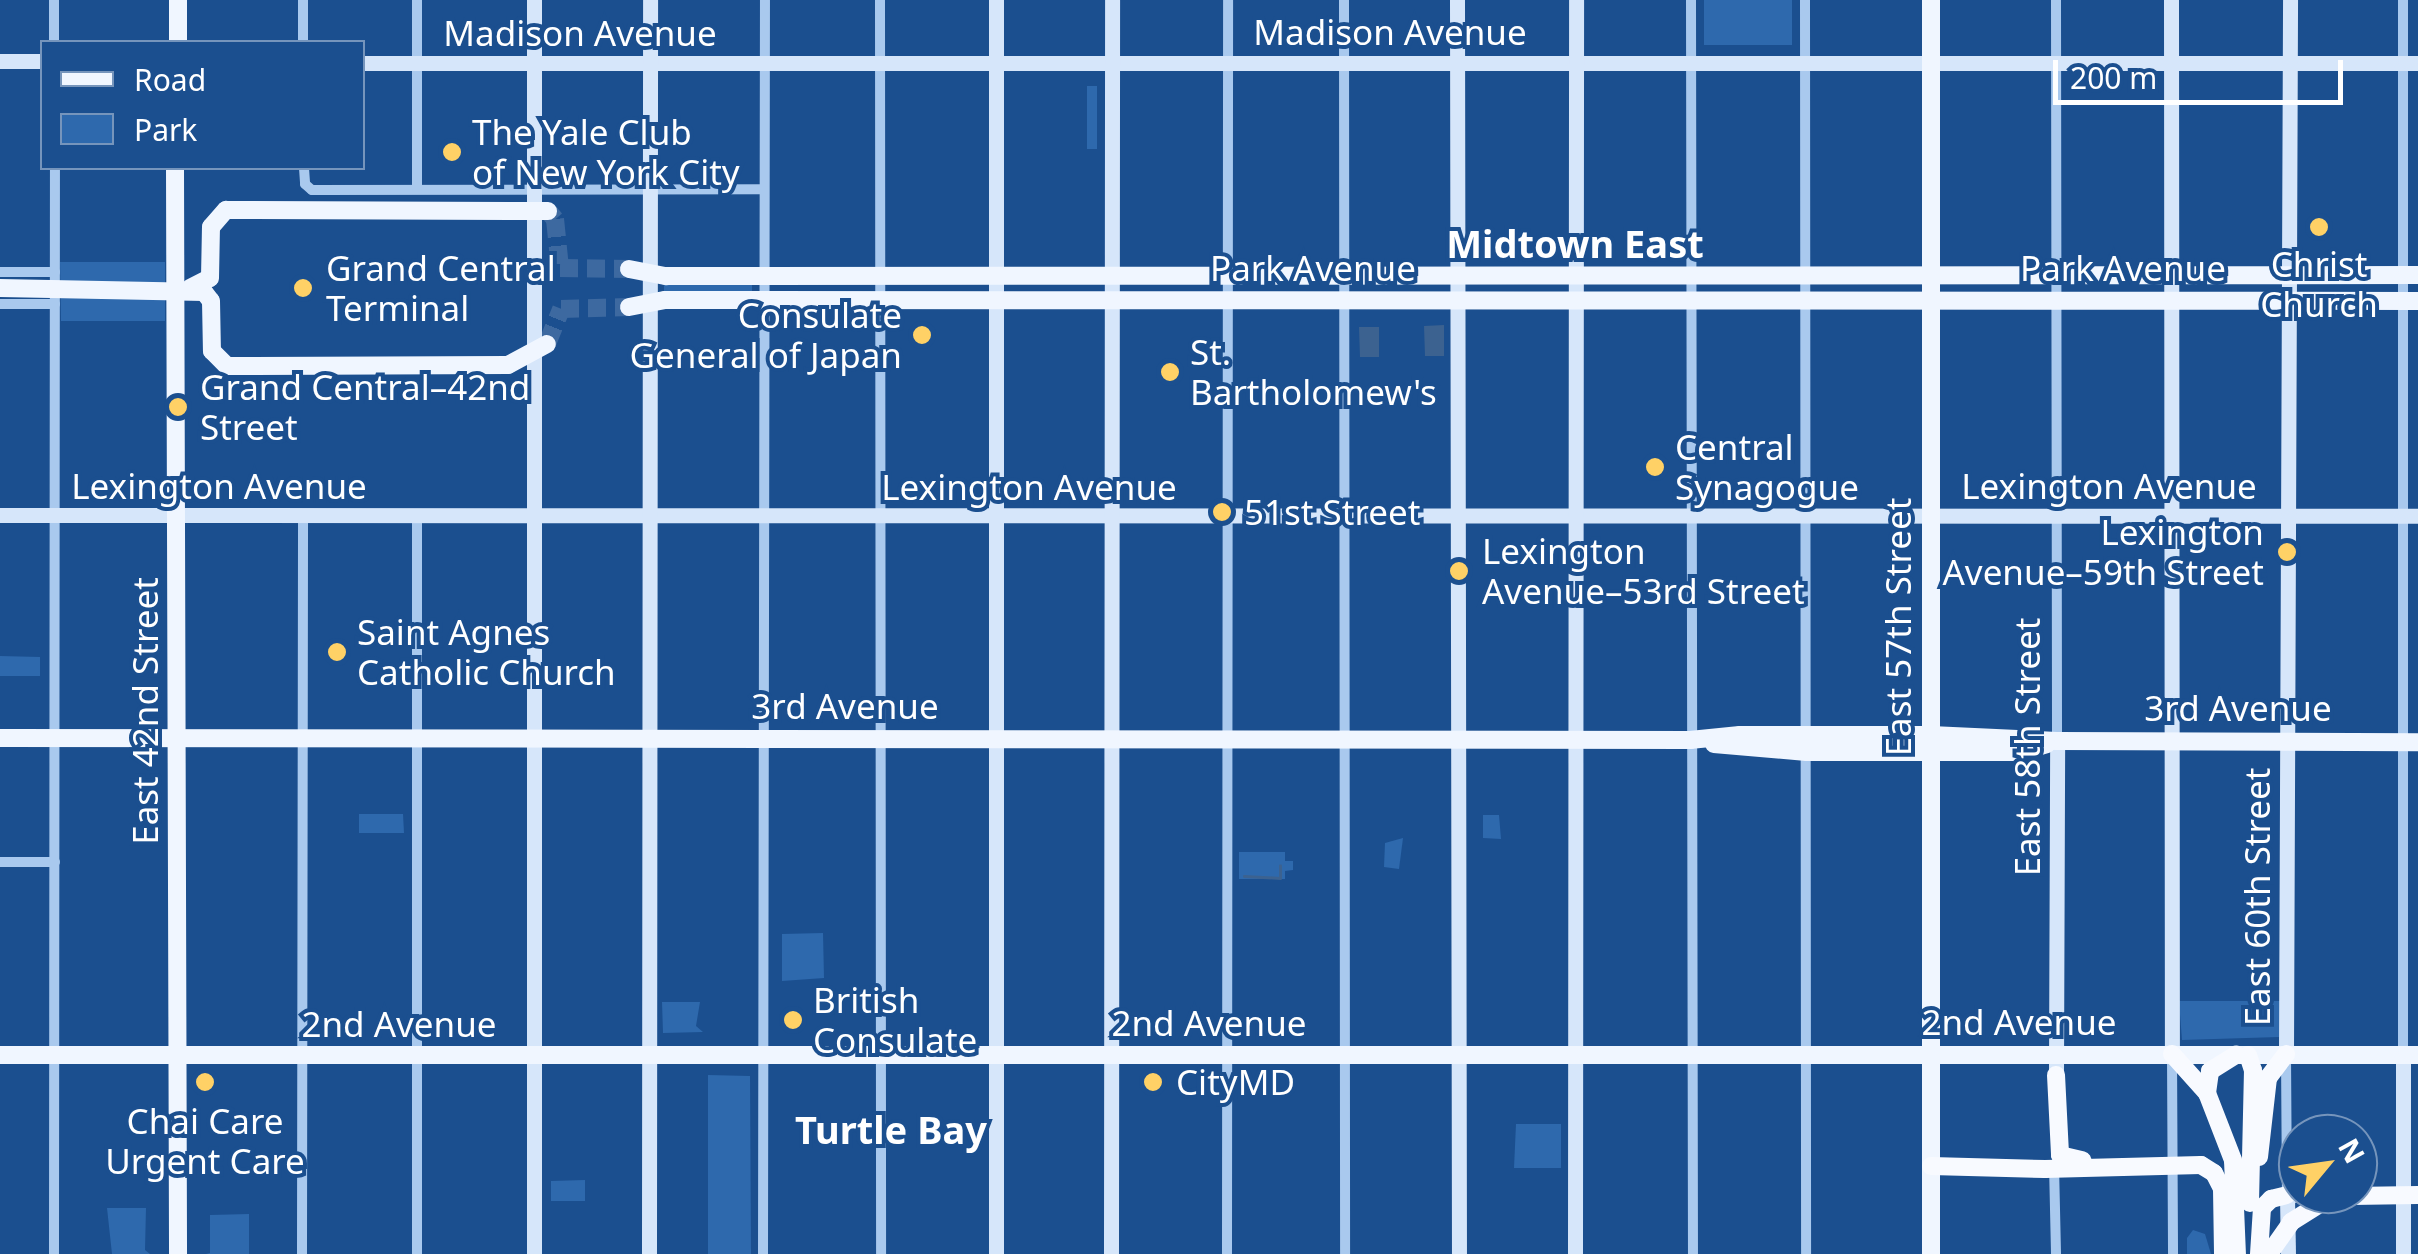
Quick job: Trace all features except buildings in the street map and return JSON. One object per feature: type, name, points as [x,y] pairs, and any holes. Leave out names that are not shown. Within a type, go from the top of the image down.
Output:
[{"type":"highway","points":[[2172,1054],[2208,1093],[2235,1168],[2237,1254]]},
{"type":"highway","points":[[2250,1186],[2264,1142],[2268,1078],[2286,1054]]},
{"type":"highway","points":[[2208,1093],[2210,1071],[2242,1055],[2252,1070],[2249,1254]]},
{"type":"highway","points":[[2056,1075],[2062,1157],[2122,1167]]},
{"type":"highway","points":[[1931,1166],[2054,1169],[2194,1163],[2214,1173],[2223,1193],[2223,1254]]},
{"type":"highway","points":[[2269,1254],[2291,1222],[2323,1202],[2351,1196],[2408,1195]]},
{"type":"highway","points":[[2258,1254],[2262,1208],[2278,1198]]},
{"type":"main road","points":[[178,0],[178,40]]},
{"type":"main road","points":[[534,0],[534,1254]]},
{"type":"main road","points":[[650,0],[650,1254]]},
{"type":"main road","points":[[996,0],[996,1254]]},
{"type":"main road","points":[[1111,1254],[1112,0]]},
{"type":"main road","points":[[1457,0],[1459,1254]]},
{"type":"main road","points":[[1575,1254],[1576,0]]},
{"type":"main road","name":"East 57th Street","points":[[1931,0],[1931,1254]]},
{"type":"main road","points":[[2171,0],[2172,1054]]},
{"type":"main road","name":"East 60th Street","points":[[2286,1054],[2290,0]]},
{"type":"main road","points":[[0,61],[40,61]]},
{"type":"main road","name":"Madison Avenue","points":[[365,63],[2410,63]]},
{"type":"main road","name":"East 42nd Street","points":[[175,170],[178,1254]]},
{"type":"main road","points":[[0,288],[190,288],[208,280],[211,227],[226,210],[548,211]]},
{"type":"main road","name":"Park Avenue","points":[[629,269],[766,276],[2410,275]]},
{"type":"main road","points":[[190,288],[210,298],[212,351],[227,366],[510,365],[547,344]]},
{"type":"main road","name":"Park Avenue","points":[[629,307],[766,300],[2410,301]]},
{"type":"main road","name":"Lexington Avenue","points":[[0,515],[2410,516]]},
{"type":"main road","points":[[1960,736],[1990,752]]},
{"type":"main road","name":"3rd Avenue","points":[[1931,744],[1960,736],[2057,741],[2410,742]]},
{"type":"main road","name":"3rd Avenue","points":[[0,738],[1690,740],[1931,744],[1990,752],[2021,752],[2057,741]]},
{"type":"main road","name":"East 58th Street","points":[[2056,1075],[2057,741]]},
{"type":"main road","name":"2nd Avenue","points":[[0,1055],[2410,1055]]},
{"type":"main road","points":[[2403,1254],[2410,1055]]},
{"type":"main road","name":"East 60th Street","points":[[2288,1214],[2288,1254]]},
{"type":"street","points":[[54,0],[54,40]]},
{"type":"street","points":[[303,0],[303,40]]},
{"type":"street","points":[[417,0],[417,189]]},
{"type":"street","points":[[763,1254],[765,0]]},
{"type":"street","points":[[880,0],[881,1254]]},
{"type":"street","points":[[1226,1254],[1228,0]]},
{"type":"street","points":[[1344,0],[1345,1254]]},
{"type":"street","points":[[1691,0],[1692,1254]]},
{"type":"street","points":[[1805,0],[1806,1254]]},
{"type":"street","name":"East 58th Street","points":[[2056,0],[2057,741]]},
{"type":"street","points":[[2402,0],[2410,63],[2410,1055]]},
{"type":"street","points":[[54,1254],[55,170]]},
{"type":"street","points":[[304,170],[305,184],[312,190],[764,189]]},
{"type":"street","points":[[0,272],[55,272]]},
{"type":"street","points":[[0,304],[55,304]]},
{"type":"street","points":[[302,1254],[303,516]]},
{"type":"street","points":[[417,516],[417,1254]]},
{"type":"street","points":[[0,862],[55,862]]},
{"type":"street","points":[[2172,1054],[2173,1254]]},
{"type":"street","name":"East 60th Street","points":[[2286,1054],[2287,1114]]},
{"type":"street","name":"East 58th Street","points":[[2056,1075],[2056,1254]]},
{"type":"green space","points":[[1704,0],[1792,0],[1792,45],[1704,45]]},
{"type":"green space","points":[[1087,86],[1097,86],[1097,149],[1087,149]]},
{"type":"green space","points":[[60,262],[165,262],[165,321],[61,321]]},
{"type":"green space","points":[[664,284],[752,284],[752,293],[664,293]]},
{"type":"green space","points":[[0,656],[40,657],[40,676],[0,676]]},
{"type":"green space","points":[[359,814],[403,814],[404,833],[359,833]]},
{"type":"green space","points":[[1483,815],[1499,815],[1501,839],[1483,838]]},
{"type":"green space","points":[[1403,838],[1399,869],[1384,867],[1385,843]]},
{"type":"green space","points":[[1239,852],[1285,852],[1285,861],[1293,861],[1293,870],[1285,871],[1285,879],[1239,879]]},
{"type":"green space","points":[[823,933],[824,978],[782,981],[782,934]]},
{"type":"green space","points":[[2179,1001],[2280,1001],[2279,1037],[2182,1040]]},
{"type":"green space","points":[[662,1002],[700,1002],[696,1026],[703,1032],[663,1033]]},
{"type":"green space","points":[[708,1075],[750,1076],[751,1254],[708,1254]]},
{"type":"green space","points":[[1516,1124],[1561,1124],[1561,1168],[1514,1168]]},
{"type":"green space","points":[[585,1180],[585,1201],[551,1201],[551,1181]]},
{"type":"green space","points":[[107,1208],[146,1208],[145,1250],[150,1254],[112,1254]]},
{"type":"green space","points":[[249,1214],[249,1254],[206,1254],[210,1253],[210,1215]]},
{"type":"green space","points":[[2193,1230],[2205,1234],[2211,1254],[2187,1254],[2187,1238]]},
{"type":"shaded area","points":[[1444,325],[1444,356],[1425,356],[1424,326]]},
{"type":"shaded area","points":[[1359,327],[1379,327],[1379,357],[1360,357]]},
{"type":"waterway","points":[[1244,876],[1280,878],[1280,866]]},
{"type":"tunnel","points":[[548,211],[555,219],[560,268],[629,269]]},
{"type":"tunnel","points":[[547,344],[561,309],[629,307]]},
{"type":"place","name":"The Yale Club of New York City","points":[[452,152]]},
{"type":"place","name":"Christ Church","points":[[2319,227]]},
{"type":"place","name":"Grand Central Terminal","points":[[303,288]]},
{"type":"place","name":"Consulate General of Japan","points":[[922,335]]},
{"type":"place","name":"St. Bartholomew's","points":[[1170,372]]},
{"type":"place","name":"Grand Central–42nd Street","points":[[178,407]]},
{"type":"place","name":"Central Synagogue","points":[[1655,467]]},
{"type":"place","name":"51st Street","points":[[1222,512]]},
{"type":"place","name":"Lexington Avenue–59th Street","points":[[2287,552]]},
{"type":"place","name":"Lexington Avenue–53rd Street","points":[[1459,571]]},
{"type":"place","name":"Saint Agnes Catholic Church","points":[[337,652]]},
{"type":"place","name":"British Consulate","points":[[793,1020]]},
{"type":"place","name":"Chai Care Urgent Care","points":[[205,1082]]},
{"type":"place","name":"CityMD","points":[[1153,1082]]},
{"type":"district","name":"Midtown East","points":[[1575,244]]},
{"type":"district","name":"Turtle Bay","points":[[891,1130]]}]
